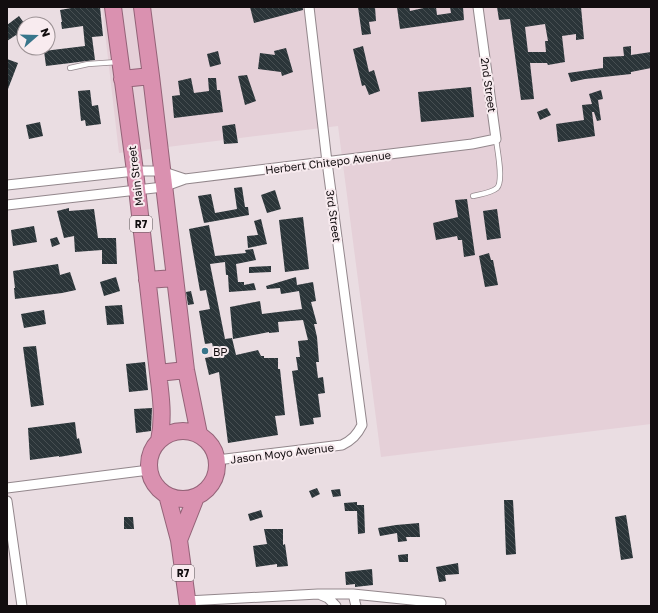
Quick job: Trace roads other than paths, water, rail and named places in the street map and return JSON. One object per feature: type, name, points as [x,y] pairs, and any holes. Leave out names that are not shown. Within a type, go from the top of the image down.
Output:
[{"type":"highway","name":"Main Street","points":[[113,7],[119,62],[135,171],[162,405],[162,426],[159,441],[151,454],[149,470]]},
{"type":"highway","name":"R7","points":[[144,8],[163,187],[186,370],[199,434]]},
{"type":"highway","points":[[122,79],[151,76]]},
{"type":"highway","points":[[147,280],[175,278]]},
{"type":"highway","points":[[158,374],[186,370]]},
{"type":"highway","points":[[159,441],[168,434],[178,431],[189,431],[199,434],[208,441],[214,450],[217,460]]},
{"type":"highway","name":"R7","points":[[179,540],[196,497],[205,491],[213,482],[217,472],[217,460]]},
{"type":"highway","name":"R7","points":[[149,470],[159,489],[167,495],[179,540],[187,603]]},
{"type":"highway","points":[[167,495],[181,499],[196,497]]},
{"type":"street","name":"3rd Street","points":[[309,7],[327,162],[362,425]]},
{"type":"street","name":"2nd Street","points":[[478,7],[496,139]]},
{"type":"street","name":"Herbert Chitepo Avenue","points":[[7,205],[163,187],[185,179],[472,144],[496,139]]},
{"type":"street","name":"Herbert Chitepo Avenue","points":[[7,185],[135,171],[162,171],[185,179]]},
{"type":"street","name":"Jason Moyo Avenue","points":[[217,460],[342,445],[351,441],[358,433],[362,425]]},
{"type":"street","points":[[7,488],[149,470]]},
{"type":"street","points":[[7,501],[22,606]]},
{"type":"street","points":[[187,603],[318,594],[353,594],[440,603]]},
{"type":"street","points":[[318,594],[328,598],[336,606]]},
{"type":"street","points":[[353,594],[356,606]]},
{"type":"lane","points":[[70,68],[88,64],[119,62]]},
{"type":"lane","points":[[473,196],[489,192],[497,188],[499,184],[500,180],[496,139]]},
{"type":"place","name":"BP","points":[[205,351]]}]
